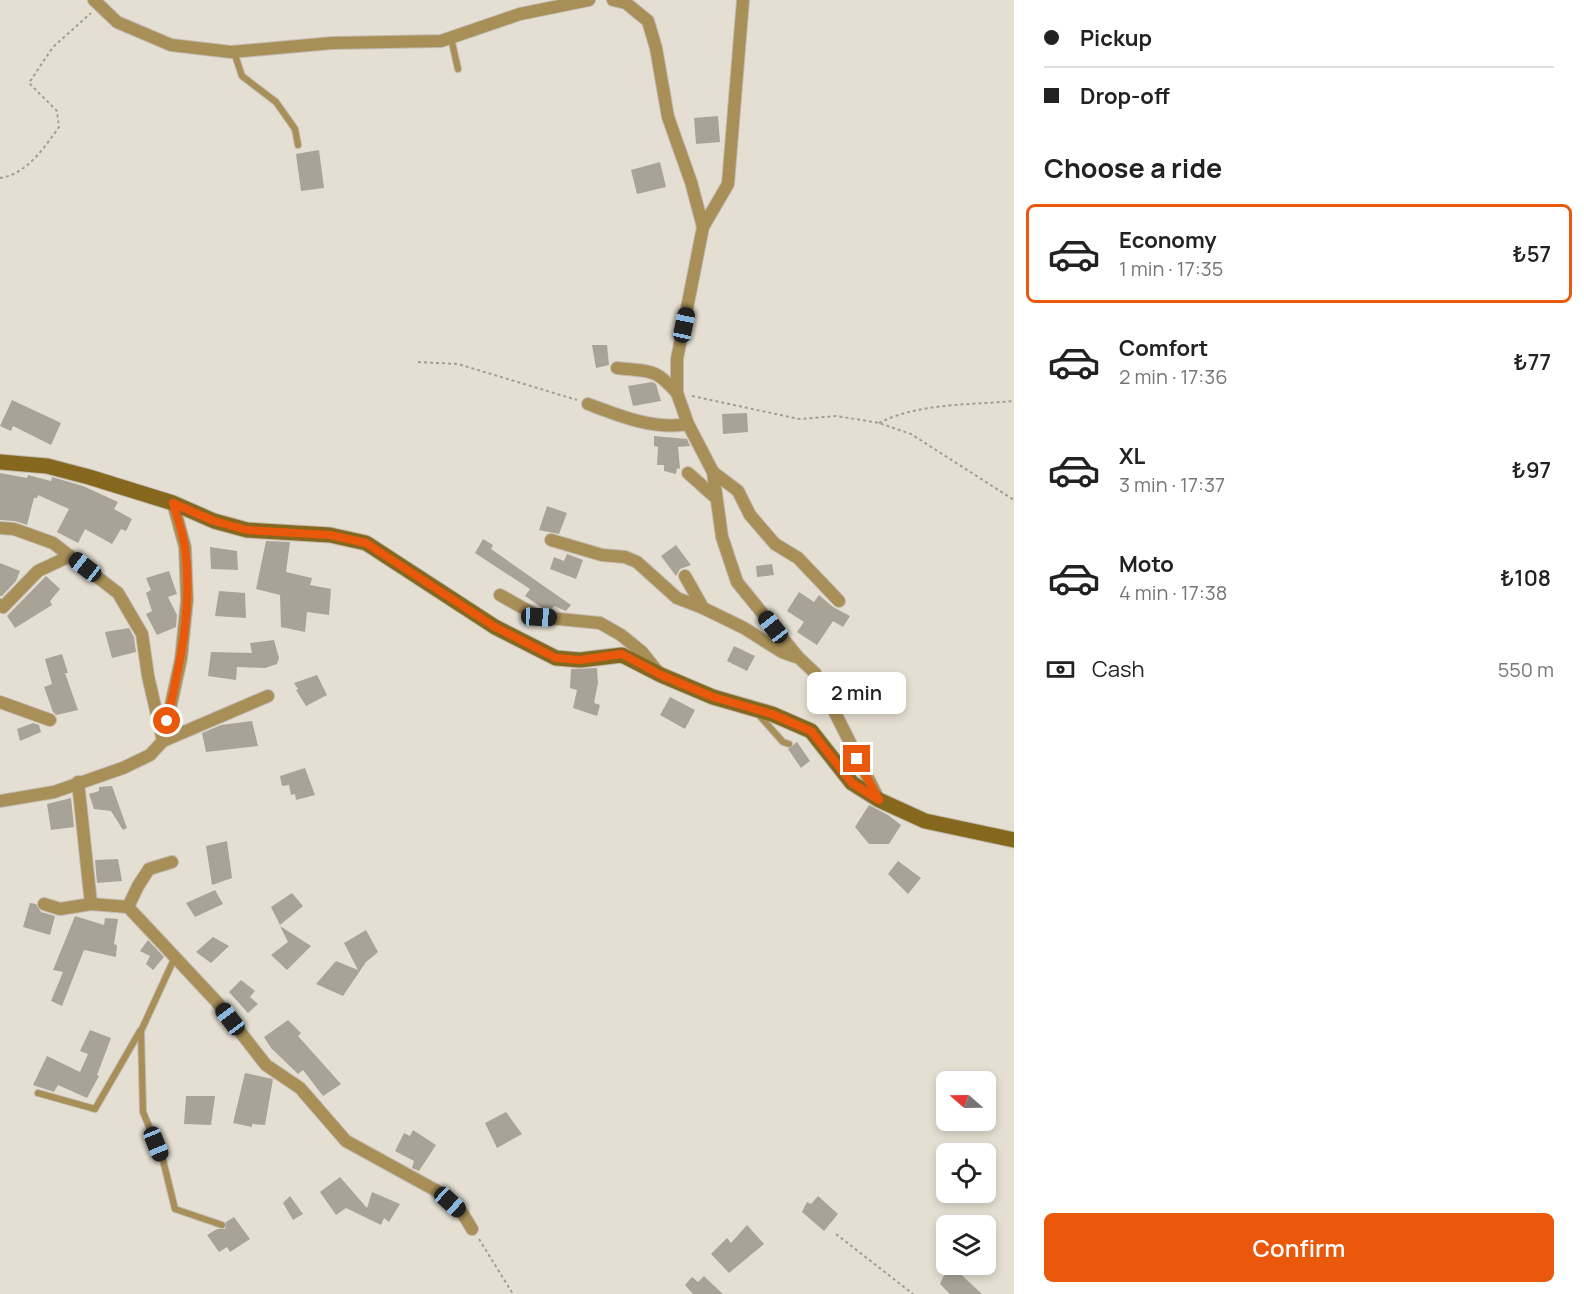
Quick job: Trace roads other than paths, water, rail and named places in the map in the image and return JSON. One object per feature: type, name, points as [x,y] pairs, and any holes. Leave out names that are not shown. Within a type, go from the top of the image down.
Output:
[{"type":"main road","points":[[0,462],[47,466],[89,477],[173,503],[214,521],[247,530],[330,535],[366,543],[495,627],[556,658],[580,660],[622,654],[661,675],[713,697],[754,709],[811,731],[852,783],[879,800],[925,821],[1014,840]]},
{"type":"street","points":[[97,3],[117,22],[171,45],[234,52],[332,43],[441,41],[519,14],[589,0]]},
{"type":"street","points":[[613,0],[626,3],[648,21],[656,48],[668,117],[704,227]]},
{"type":"street","points":[[743,0],[728,184],[704,227],[677,359],[677,393],[688,424],[713,472],[722,537],[737,582],[798,657],[814,673],[879,800]]},
{"type":"street","points":[[617,368],[652,371],[663,377],[677,393]]},
{"type":"street","points":[[588,404],[654,425],[688,424]]},
{"type":"street","points":[[713,472],[738,491],[750,515],[775,543],[798,558],[839,601]]},
{"type":"street","points":[[688,473],[716,498]]},
{"type":"street","points":[[163,741],[181,659],[187,600],[185,547],[173,503]]},
{"type":"street","points":[[0,528],[14,530],[53,543],[118,593],[142,634],[147,676],[163,741]]},
{"type":"street","points":[[551,540],[602,555],[625,557],[637,562],[677,598],[744,628],[782,652],[798,657]]},
{"type":"street","points":[[0,605],[3,607],[38,571],[70,556]]},
{"type":"street","points":[[685,576],[703,608]]},
{"type":"street","points":[[500,595],[539,617],[600,623],[621,635],[642,652],[661,675]]},
{"type":"street","points":[[0,801],[54,792],[123,768],[150,755],[163,741],[268,696]]},
{"type":"street","points":[[0,702],[50,720]]},
{"type":"street","points":[[78,782],[91,904]]},
{"type":"street","points":[[128,907],[149,869],[172,862]]},
{"type":"street","points":[[44,904],[60,909],[91,904],[128,907],[216,1001],[266,1065],[300,1088],[346,1141],[438,1191],[463,1214],[472,1229]]},
{"type":"lane","points":[[451,38],[458,69]]},
{"type":"lane","points":[[234,52],[242,76],[276,102],[295,129],[298,145]]},
{"type":"lane","points":[[754,709],[783,742],[789,744]]},
{"type":"lane","points":[[175,957],[141,1031],[143,1112],[163,1160],[175,1209],[222,1225]]},
{"type":"lane","points":[[38,1093],[95,1109],[146,1021]]}]
